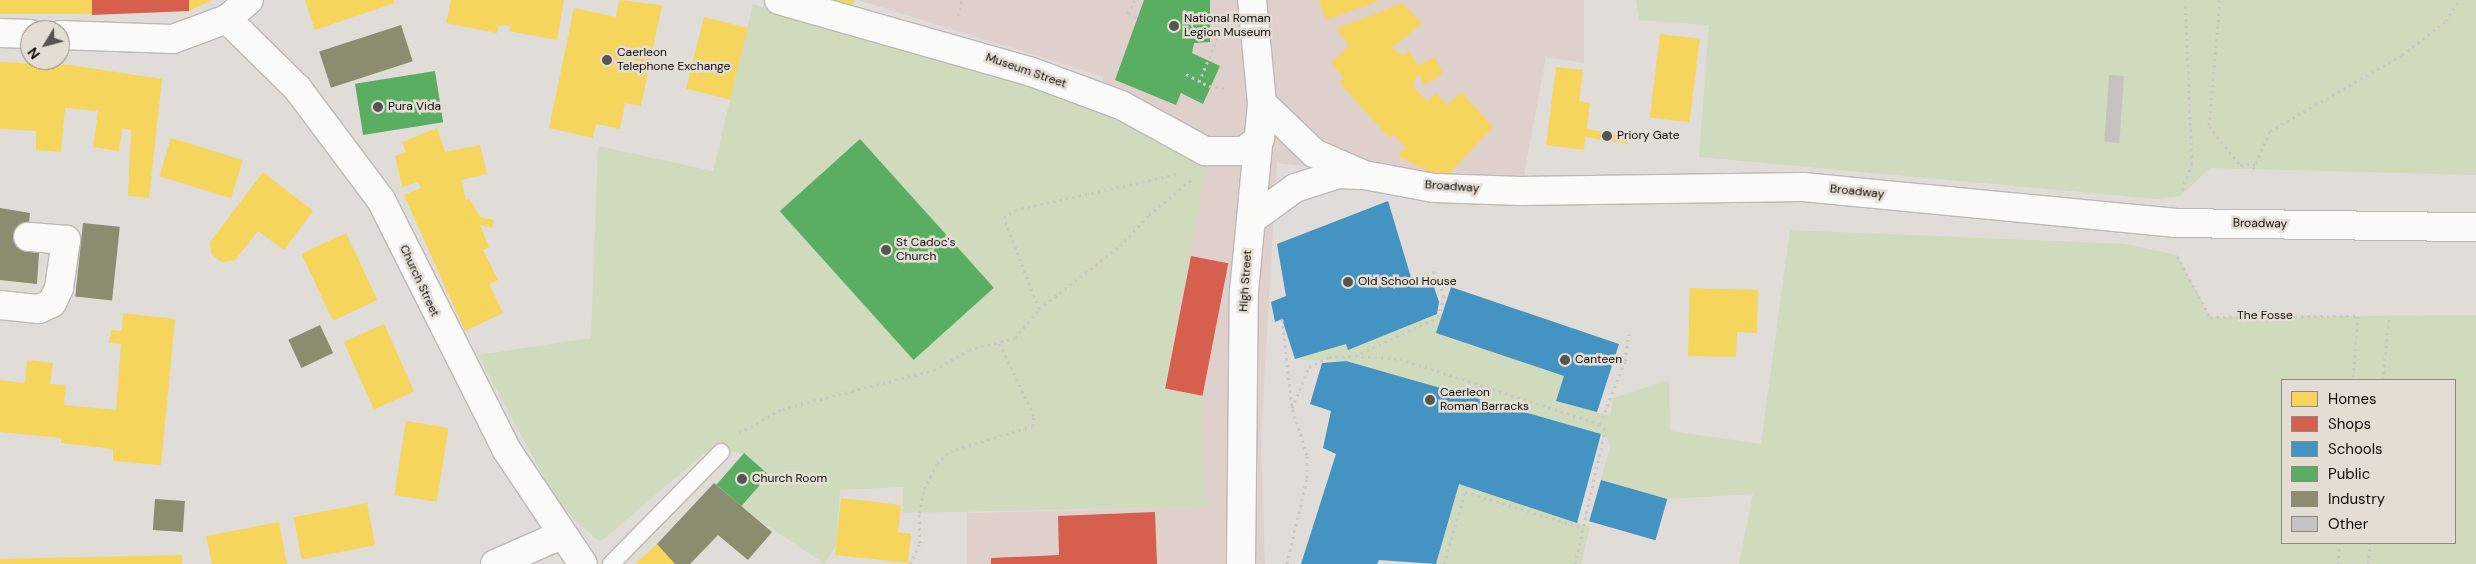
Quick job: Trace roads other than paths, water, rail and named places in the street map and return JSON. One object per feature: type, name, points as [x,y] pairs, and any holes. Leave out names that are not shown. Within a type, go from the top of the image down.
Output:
[{"type":"street","points":[[70,35],[173,39],[227,19],[249,0]]},
{"type":"street","name":"Museum Street","points":[[779,0],[1029,71],[1121,105],[1205,151],[1244,151],[1260,138]]},
{"type":"street","name":"High Street","points":[[1241,564],[1244,291],[1262,103],[1252,0]]},
{"type":"street","name":"Church Street","points":[[227,19],[298,89],[381,200],[506,449],[561,535],[583,564]]},
{"type":"street","points":[[0,32],[20,33]]},
{"type":"street","name":"Broadway","points":[[1262,103],[1314,153],[1364,175],[1434,188],[1521,191],[1803,187],[2176,223],[2476,227]]},
{"type":"street","points":[[1251,220],[1295,188],[1339,174],[1364,175]]},
{"type":"street","points":[[0,305],[39,309],[52,303],[59,288],[66,240],[28,237]]},
{"type":"street","points":[[495,564],[561,535]]},
{"type":"lane","points":[[612,564],[721,452]]},
{"type":"place","name":"National Roman Legion Museum","points":[[1174,26]]},
{"type":"place","name":"Caerleon Telephone Exchange","points":[[607,60]]},
{"type":"place","name":"Pura Vida","points":[[378,107]]},
{"type":"place","name":"Priory Gate","points":[[1607,136]]},
{"type":"place","name":"St Cadoc's Church","points":[[886,250]]},
{"type":"place","name":"Old School House","points":[[1348,282]]},
{"type":"place","name":"Canteen","points":[[1565,360]]},
{"type":"place","name":"Caerleon Roman Barracks","points":[[1430,400]]},
{"type":"place","name":"Church Room","points":[[742,479]]}]
